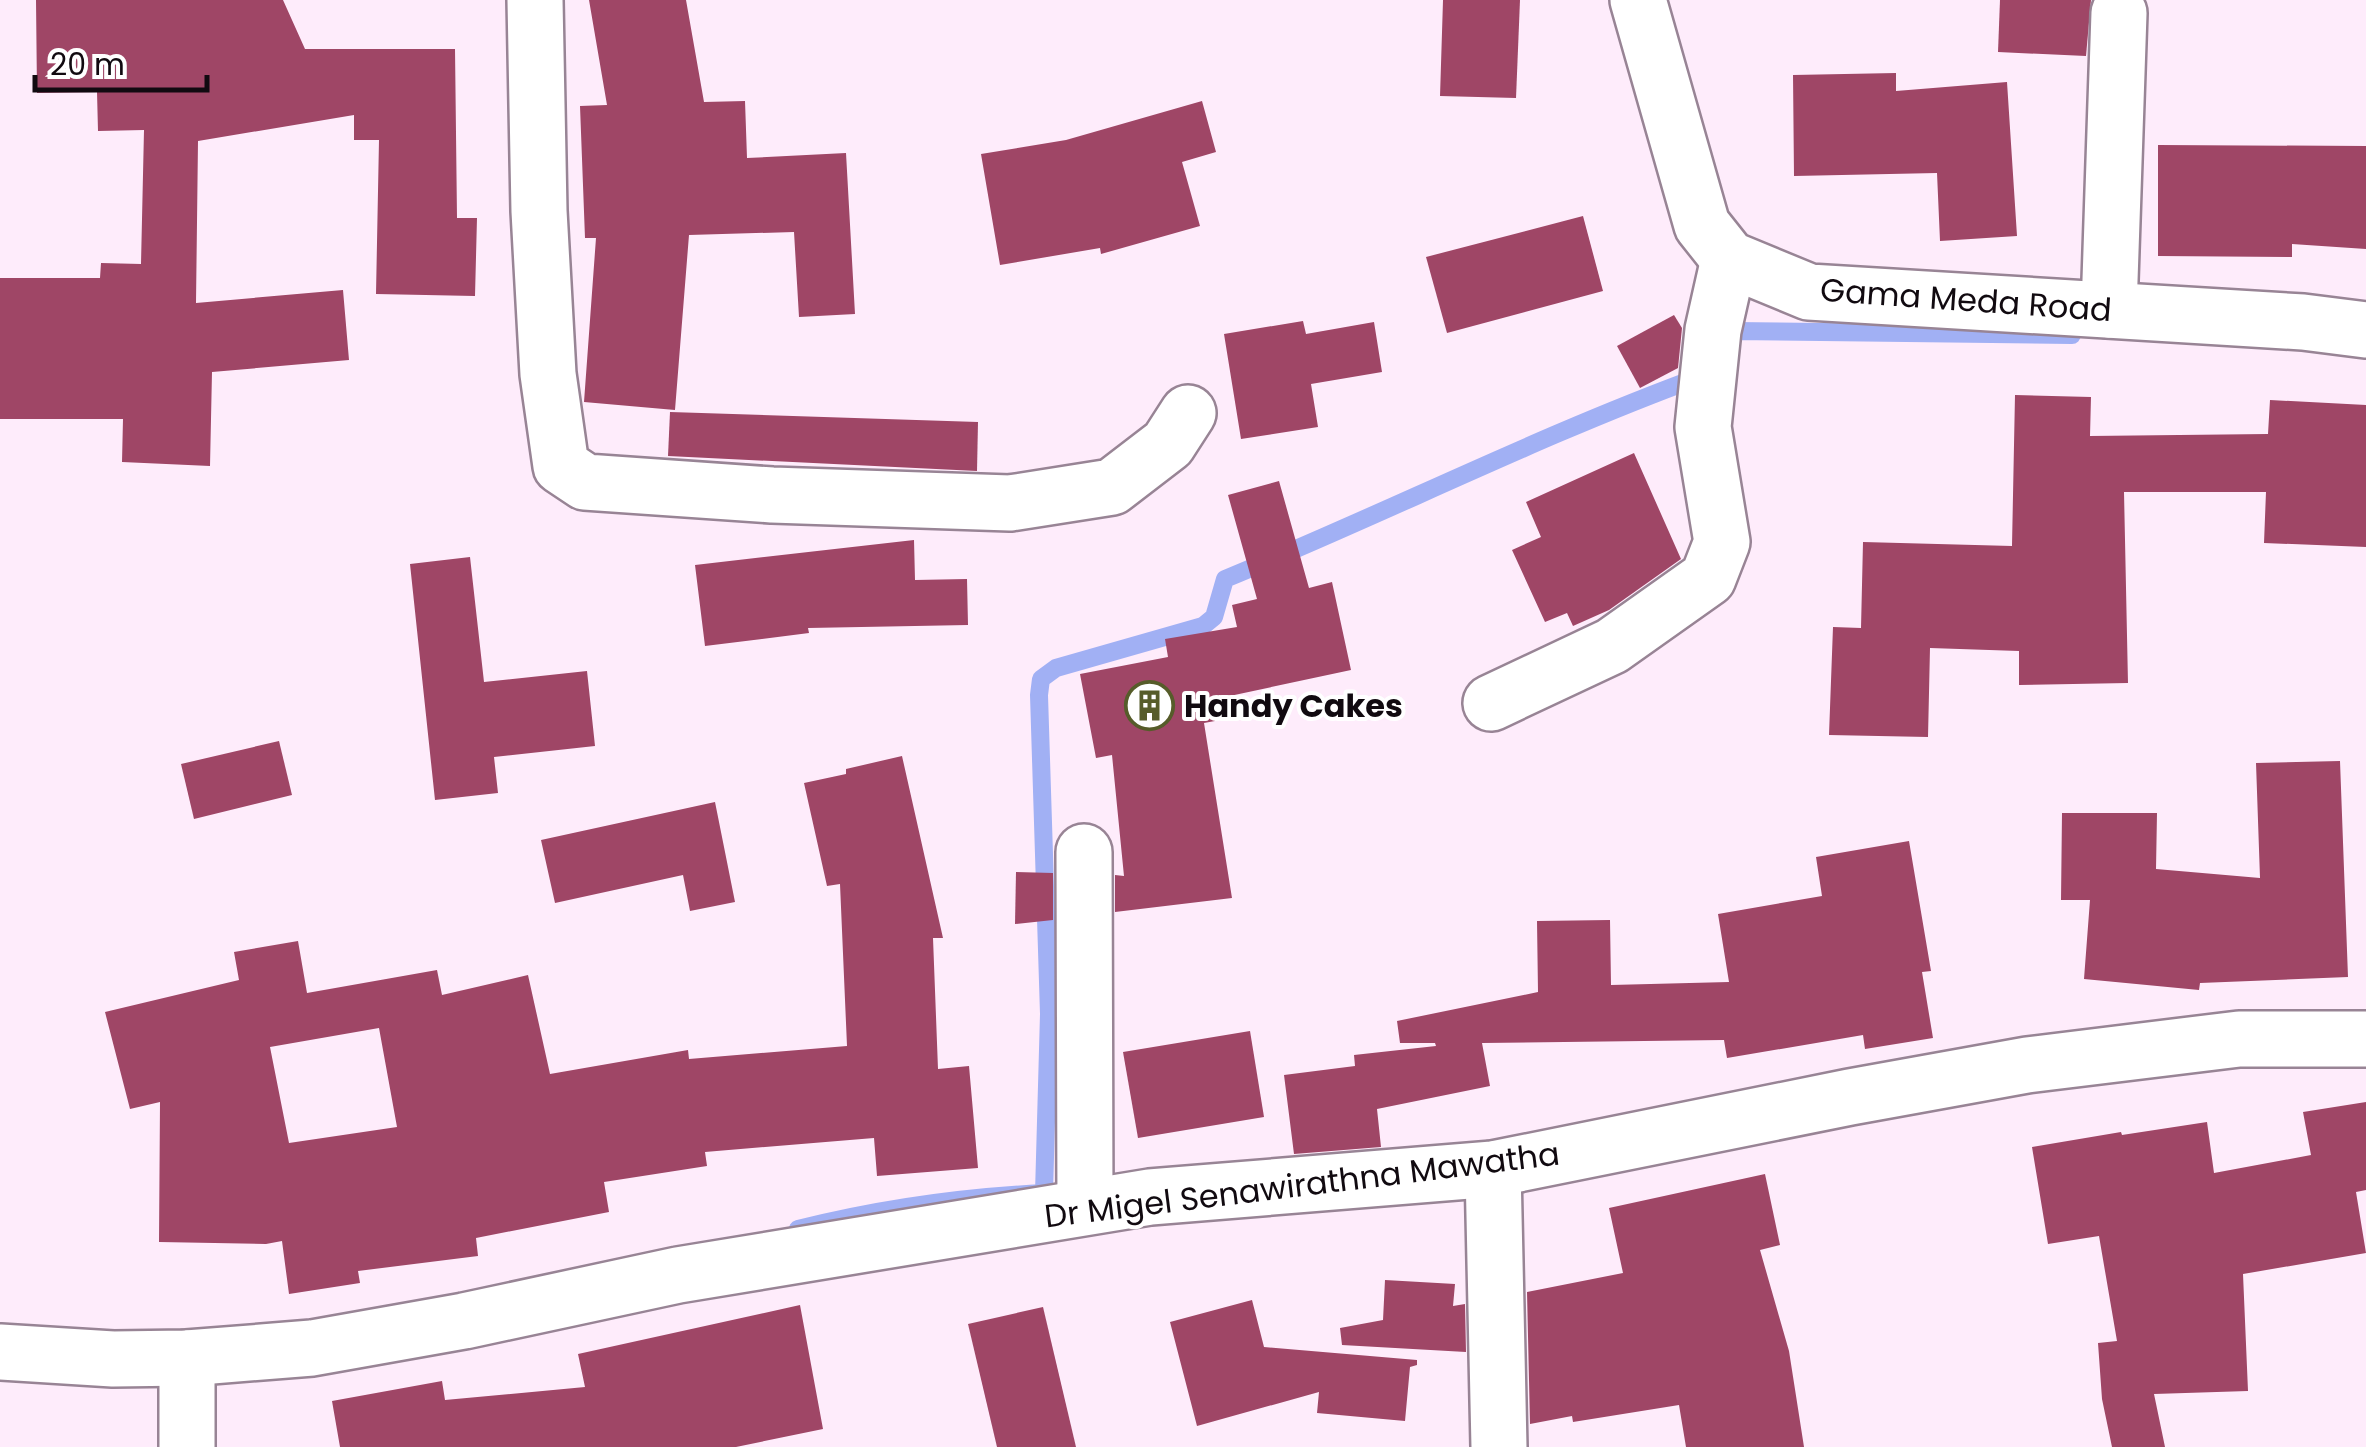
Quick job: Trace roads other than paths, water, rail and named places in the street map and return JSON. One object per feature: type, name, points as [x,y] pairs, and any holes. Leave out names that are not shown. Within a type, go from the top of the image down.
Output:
[{"type":"street","points":[[535,0],[539,211],[548,374],[561,466],[585,482],[772,495],[1010,503],[1112,488],[1168,444],[1188,412]]},
{"type":"street","points":[[1491,703],[1612,646],[1708,578],[1722,542],[1703,427],[1713,330],[1729,259],[1702,224],[1638,0]]},
{"type":"street","points":[[2109,310],[2119,13]]},
{"type":"street","name":"Gama Meda Road","points":[[1729,259],[1810,292],[2303,322],[2366,330]]},
{"type":"street","points":[[1084,852],[1085,1207]]},
{"type":"street","name":"Dr Migel Senawirathna Mawatha","points":[[0,1352],[114,1359],[187,1358],[312,1348],[464,1321],[678,1275],[1150,1196],[1493,1169],[1850,1096],[2027,1065],[2239,1039],[2366,1039]]},
{"type":"street","points":[[1493,1169],[1499,1447]]},
{"type":"street","points":[[187,1358],[188,1447]]},
{"type":"waterway","points":[[1725,343],[1733,331],[2072,335]]},
{"type":"waterway","points":[[798,1229],[920,1205],[1044,1193],[1049,1014],[1041,679],[1056,668],[1203,626],[1214,617],[1225,579],[1579,424],[1699,377]]},
{"type":"place","name":"Handy Cakes","points":[[1149,706]]}]
